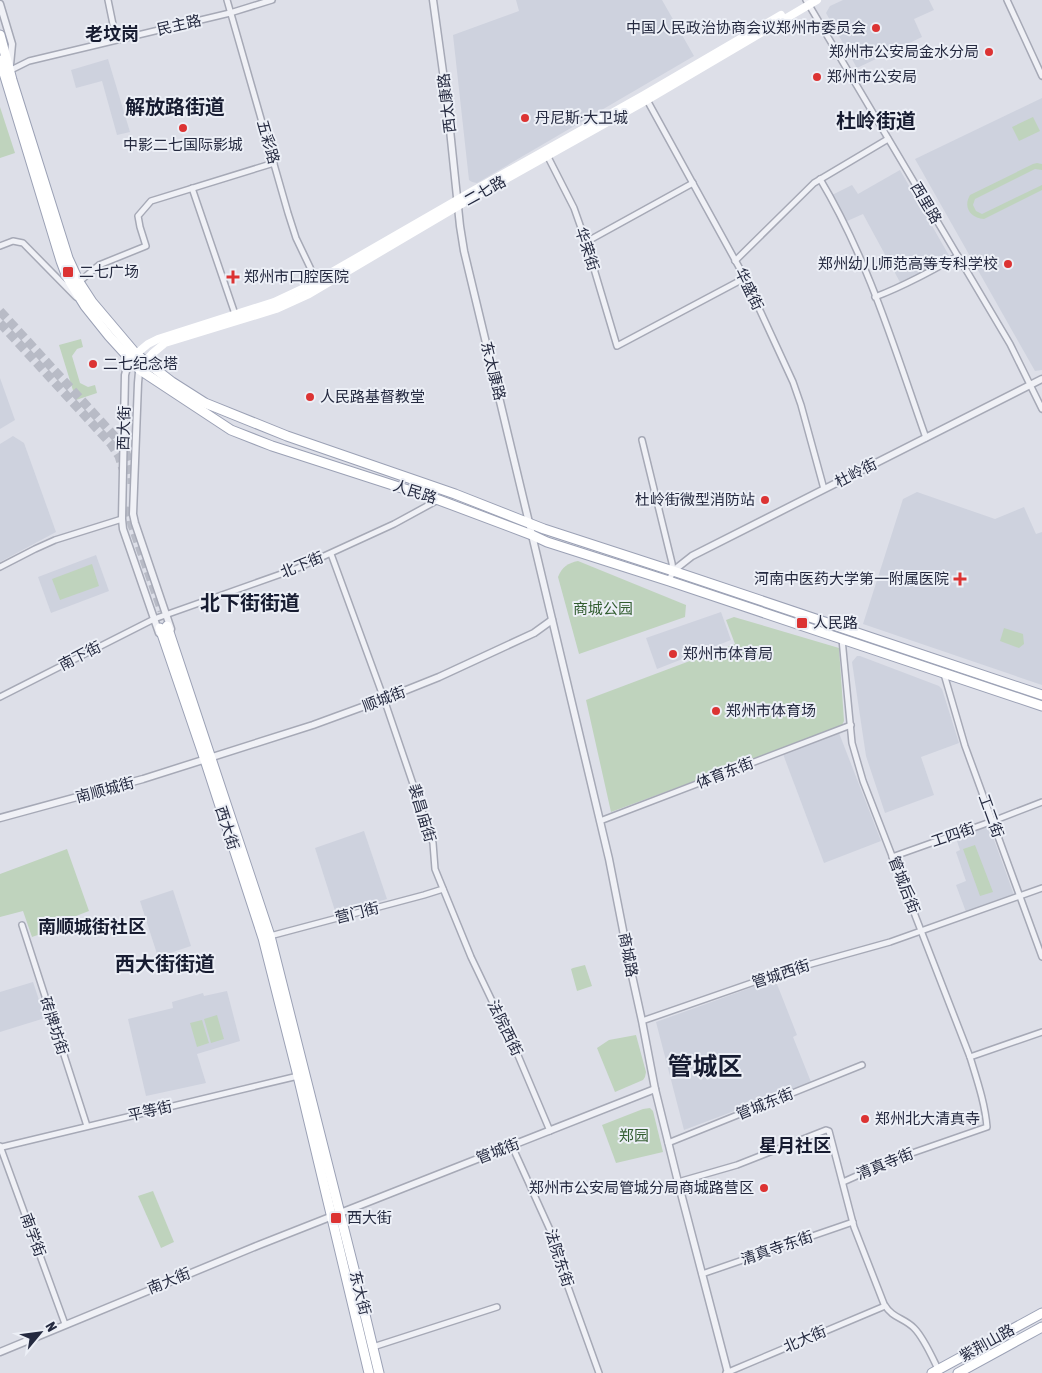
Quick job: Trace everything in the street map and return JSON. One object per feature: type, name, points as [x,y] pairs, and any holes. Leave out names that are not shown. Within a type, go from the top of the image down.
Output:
[{"type":"main road","name":"二七路","points":[[133,357],[148,344],[158,339],[274,302],[317,282],[807,2],[817,0]]},
{"type":"main road","name":"二七路","points":[[145,362],[165,343],[276,309],[318,288],[457,203],[647,100],[807,2]]},
{"type":"main road","points":[[0,35],[3,45],[3,71],[68,258],[79,282],[92,302],[133,357]]},
{"type":"main road","points":[[0,60],[67,276],[85,306],[133,357]]},
{"type":"main road","name":"人民路","points":[[133,357],[145,362],[205,403],[287,436],[446,491],[544,529],[1042,695]]},
{"type":"main road","name":"人民路","points":[[133,357],[140,370],[237,433],[439,500],[546,542],[669,581],[1042,706]]},
{"type":"main road","name":"西大街","points":[[163,627],[270,936],[335,1214]]},
{"type":"main road","name":"西大街","points":[[208,759],[263,938],[335,1214]]},
{"type":"main road","name":"东大街","points":[[335,1214],[379,1373]]},
{"type":"main road","name":"东大街","points":[[335,1214],[369,1373]]},
{"type":"main road","name":"紫荆山路","points":[[935,1371],[1042,1312]]},
{"type":"main road","name":"紫荆山路","points":[[958,1373],[1042,1327]]},
{"type":"street","points":[[108,0],[116,40]]},
{"type":"street","name":"五彩路","points":[[227,0],[292,228],[317,282]]},
{"type":"street","name":"民主路","points":[[3,71],[29,61],[272,0]]},
{"type":"street","name":"西太康路","points":[[433,0],[447,101],[457,203]]},
{"type":"street","points":[[1007,0],[1042,76]]},
{"type":"street","name":"西里路","points":[[807,2],[1010,344],[1042,408]]},
{"type":"street","points":[[0,4],[12,44],[3,71]]},
{"type":"street","name":"华盛街","points":[[647,100],[745,278],[796,390],[824,489]]},
{"type":"street","points":[[735,261],[814,183],[888,139]]},
{"type":"street","name":"华荣街","points":[[548,155],[574,208],[617,346],[745,278]]},
{"type":"street","points":[[79,282],[99,265],[146,246],[138,216],[151,201],[274,163]]},
{"type":"street","points":[[820,179],[847,228],[875,297],[926,438]]},
{"type":"street","points":[[586,242],[693,183]]},
{"type":"street","points":[[192,188],[235,314]]},
{"type":"street","name":"东太康路","points":[[457,203],[464,251],[532,535]]},
{"type":"street","points":[[0,246],[13,241],[23,244],[85,306]]},
{"type":"street","points":[[875,297],[912,281],[958,256]]},
{"type":"street","name":"西大街","points":[[133,357],[125,375],[123,529],[210,745],[208,759]]},
{"type":"street","name":"西大街","points":[[145,362],[140,370],[138,383],[134,523],[198,750],[208,759]]},
{"type":"street","name":"杜岭街","points":[[673,571],[692,556],[1042,379]]},
{"type":"street","points":[[642,440],[673,571],[669,581]]},
{"type":"street","name":"北下街","points":[[160,617],[298,568],[394,524],[439,500]]},
{"type":"street","points":[[0,567],[55,540],[122,519]]},
{"type":"street","name":"商城路","points":[[532,535],[610,864],[655,1089],[727,1373]]},
{"type":"street","name":"裴昌庙街","points":[[331,554],[384,699],[433,843],[435,869],[459,926]]},
{"type":"street","name":"南下街","points":[[0,698],[160,617]]},
{"type":"street","name":"顺城街","points":[[208,759],[313,725],[439,677],[517,641],[552,620]]},
{"type":"street","name":"管城后街","points":[[842,639],[852,743],[860,772],[970,1057],[986,1114],[987,1126]]},
{"type":"street","name":"工二街","points":[[944,674],[966,746],[1042,957]]},
{"type":"street","name":"体育东街","points":[[600,821],[851,725]]},
{"type":"street","name":"南顺城街","points":[[0,818],[143,779],[208,759]]},
{"type":"street","name":"工四街","points":[[892,857],[1042,802]]},
{"type":"street","name":"管城西街","points":[[642,1021],[786,971],[890,942],[1042,888]]},
{"type":"street","name":"营门街","points":[[270,936],[424,896],[443,889]]},
{"type":"street","name":"砖牌坊街","points":[[22,925],[87,1126]]},
{"type":"street","name":"法院西街","points":[[459,926],[550,1131]]},
{"type":"street","points":[[970,1057],[1042,1032]]},
{"type":"street","name":"管城东街","points":[[668,1143],[862,1065]]},
{"type":"street","name":"平等街","points":[[1,1146],[298,1076]]},
{"type":"street","name":"管城街","points":[[335,1214],[655,1089]]},
{"type":"street","name":"清真寺街","points":[[678,1182],[737,1166],[826,1130],[830,1134],[843,1182],[892,1160],[987,1126]]},
{"type":"street","name":"南学街","points":[[1,1146],[65,1324]]},
{"type":"street","name":"法院东街","points":[[512,1146],[551,1232],[554,1248],[599,1373]]},
{"type":"street","points":[[843,1182],[853,1222],[885,1306],[888,1312],[907,1322],[917,1331],[935,1371]]},
{"type":"street","name":"南大街","points":[[0,1352],[335,1214]]},
{"type":"street","name":"清真寺东街","points":[[702,1274],[853,1222]]},
{"type":"street","points":[[373,1347],[497,1306]]},
{"type":"street","name":"北大街","points":[[727,1373],[885,1306]]},
{"type":"shaded area","name":"丹尼斯·大卫城","points":[[516,0],[662,0],[694,56],[477,183],[472,182],[469,180],[453,35],[519,11]]},
{"type":"shaded area","name":"中国人民政治协商会议郑州市委员会","points":[[843,0],[929,0],[934,10],[914,19],[922,37],[857,68],[826,13],[830,6]]},
{"type":"shaded area","points":[[108,59],[130,132],[117,135],[102,81],[76,88],[71,70]]},
{"type":"shaded area","name":"郑州幼儿师范高等专科学校","points":[[1042,98],[1042,370],[1035,371],[915,159]]},
{"type":"shaded area","points":[[900,170],[951,259],[901,284],[863,214],[845,222],[832,195],[852,185],[858,194]]},
{"type":"shaded area","points":[[0,378],[15,420],[0,429]]},
{"type":"shaded area","points":[[13,436],[24,443],[56,532],[0,562],[0,444]]},
{"type":"shaded area","name":"河南中医药大学第一附属医院","points":[[917,492],[995,519],[1024,507],[1036,534],[1042,532],[1042,685],[863,624],[903,499]]},
{"type":"shaded area","points":[[96,555],[109,591],[51,613],[38,577]]},
{"type":"shaded area","name":"郑州市体育局","points":[[721,612],[731,640],[657,669],[646,638]]},
{"type":"shaded area","points":[[857,656],[939,686],[942,689],[959,743],[921,757],[934,795],[885,813],[866,756],[852,662]]},
{"type":"shaded area","points":[[839,733],[881,841],[824,863],[783,754]]},
{"type":"shaded area","points":[[989,826],[1014,895],[966,912],[956,885],[966,881],[956,852],[960,850],[956,838]]},
{"type":"shaded area","points":[[364,831],[387,899],[336,914],[315,848]]},
{"type":"shaded area","points":[[173,890],[191,946],[158,957],[140,901]]},
{"type":"shaded area","points":[[775,979],[797,1035],[793,1037],[811,1082],[684,1130],[656,1022]]},
{"type":"shaded area","points":[[33,982],[45,1018],[0,1032],[0,992]]},
{"type":"shaded area","points":[[227,991],[240,1041],[197,1054],[206,1083],[146,1096],[128,1019],[173,1008],[172,1002],[203,993],[204,996]]},
{"type":"green space","points":[[0,107],[15,153],[0,158]]},
{"type":"green space","points":[[1033,117],[1040,131],[1019,141],[1012,127]]},
{"type":"green space","points":[[1037,163],[1042,164],[1042,170],[1035,169],[975,199],[973,205],[976,211],[982,214],[1042,185],[1042,190],[984,219],[975,217],[969,211],[967,204],[970,195]]},
{"type":"green space","points":[[81,339],[83,347],[77,349],[72,356],[80,383],[88,387],[95,385],[97,393],[76,400],[59,345]]},
{"type":"green space","name":"商城公园","points":[[578,561],[686,605],[685,617],[579,654],[558,577],[566,566]]},
{"type":"green space","points":[[92,564],[99,586],[60,600],[52,579]]},
{"type":"green space","name":"郑州市体育场","points":[[734,617],[839,648],[844,721],[841,727],[611,812],[586,700],[735,644],[726,620]]},
{"type":"green space","points":[[1004,628],[1023,634],[1024,644],[1019,648],[1000,641]]},
{"type":"green space","points":[[975,845],[993,892],[980,896],[963,849]]},
{"type":"green space","points":[[67,849],[89,911],[63,921],[63,926],[32,937],[23,911],[0,917],[0,874]]},
{"type":"green space","points":[[585,965],[592,986],[577,991],[571,969]]},
{"type":"green space","points":[[217,1015],[224,1039],[211,1043],[204,1019]]},
{"type":"green space","points":[[202,1020],[209,1043],[197,1047],[190,1023]]},
{"type":"green space","points":[[636,1035],[646,1072],[645,1077],[643,1080],[615,1092],[597,1048],[609,1040]]},
{"type":"green space","name":"郑园","points":[[650,1108],[653,1111],[663,1152],[616,1163],[602,1125]]},
{"type":"green space","points":[[153,1191],[174,1242],[161,1248],[138,1196]]},
{"type":"tunnel","points":[[0,311],[118,440],[129,461],[132,484]]},
{"type":"tunnel","points":[[0,323],[111,444],[119,456],[123,469]]},
{"type":"tunnel","points":[[131,507],[132,525],[162,611]]},
{"type":"place","name":"中国人民政治协商会议郑州市委员会","points":[[876,28]]},
{"type":"place","name":"郑州市公安局金水分局","points":[[989,52]]},
{"type":"place","name":"郑州市公安局","points":[[817,77]]},
{"type":"place","name":"丹尼斯·大卫城","points":[[525,118]]},
{"type":"place","name":"中影二七国际影城","points":[[183,128]]},
{"type":"place","name":"郑州幼儿师范高等专科学校","points":[[1008,264]]},
{"type":"place","name":"二七广场","points":[[68,272]]},
{"type":"place","name":"郑州市口腔医院","points":[[233,277]]},
{"type":"place","name":"二七纪念塔","points":[[93,364]]},
{"type":"place","name":"人民路基督教堂","points":[[310,397]]},
{"type":"place","name":"杜岭街微型消防站","points":[[765,500]]},
{"type":"place","name":"河南中医药大学第一附属医院","points":[[960,579]]},
{"type":"place","name":"人民路","points":[[802,623]]},
{"type":"place","name":"郑州市体育局","points":[[673,654]]},
{"type":"place","name":"郑州市体育场","points":[[716,711]]},
{"type":"place","name":"郑州北大清真寺","points":[[865,1119]]},
{"type":"place","name":"郑州市公安局管城分局商城路营区","points":[[764,1188]]},
{"type":"place","name":"西大街","points":[[336,1218]]},
{"type":"district","name":"老坟岗","points":[[112,34]]},
{"type":"district","name":"解放路街道","points":[[175,107]]},
{"type":"district","name":"杜岭街道","points":[[876,121]]},
{"type":"district","name":"北下街街道","points":[[250,603]]},
{"type":"district","name":"南顺城街社区","points":[[92,927]]},
{"type":"district","name":"西大街街道","points":[[165,964]]},
{"type":"district","name":"管城区","points":[[705,1066]]},
{"type":"district","name":"星月社区","points":[[795,1146]]}]
